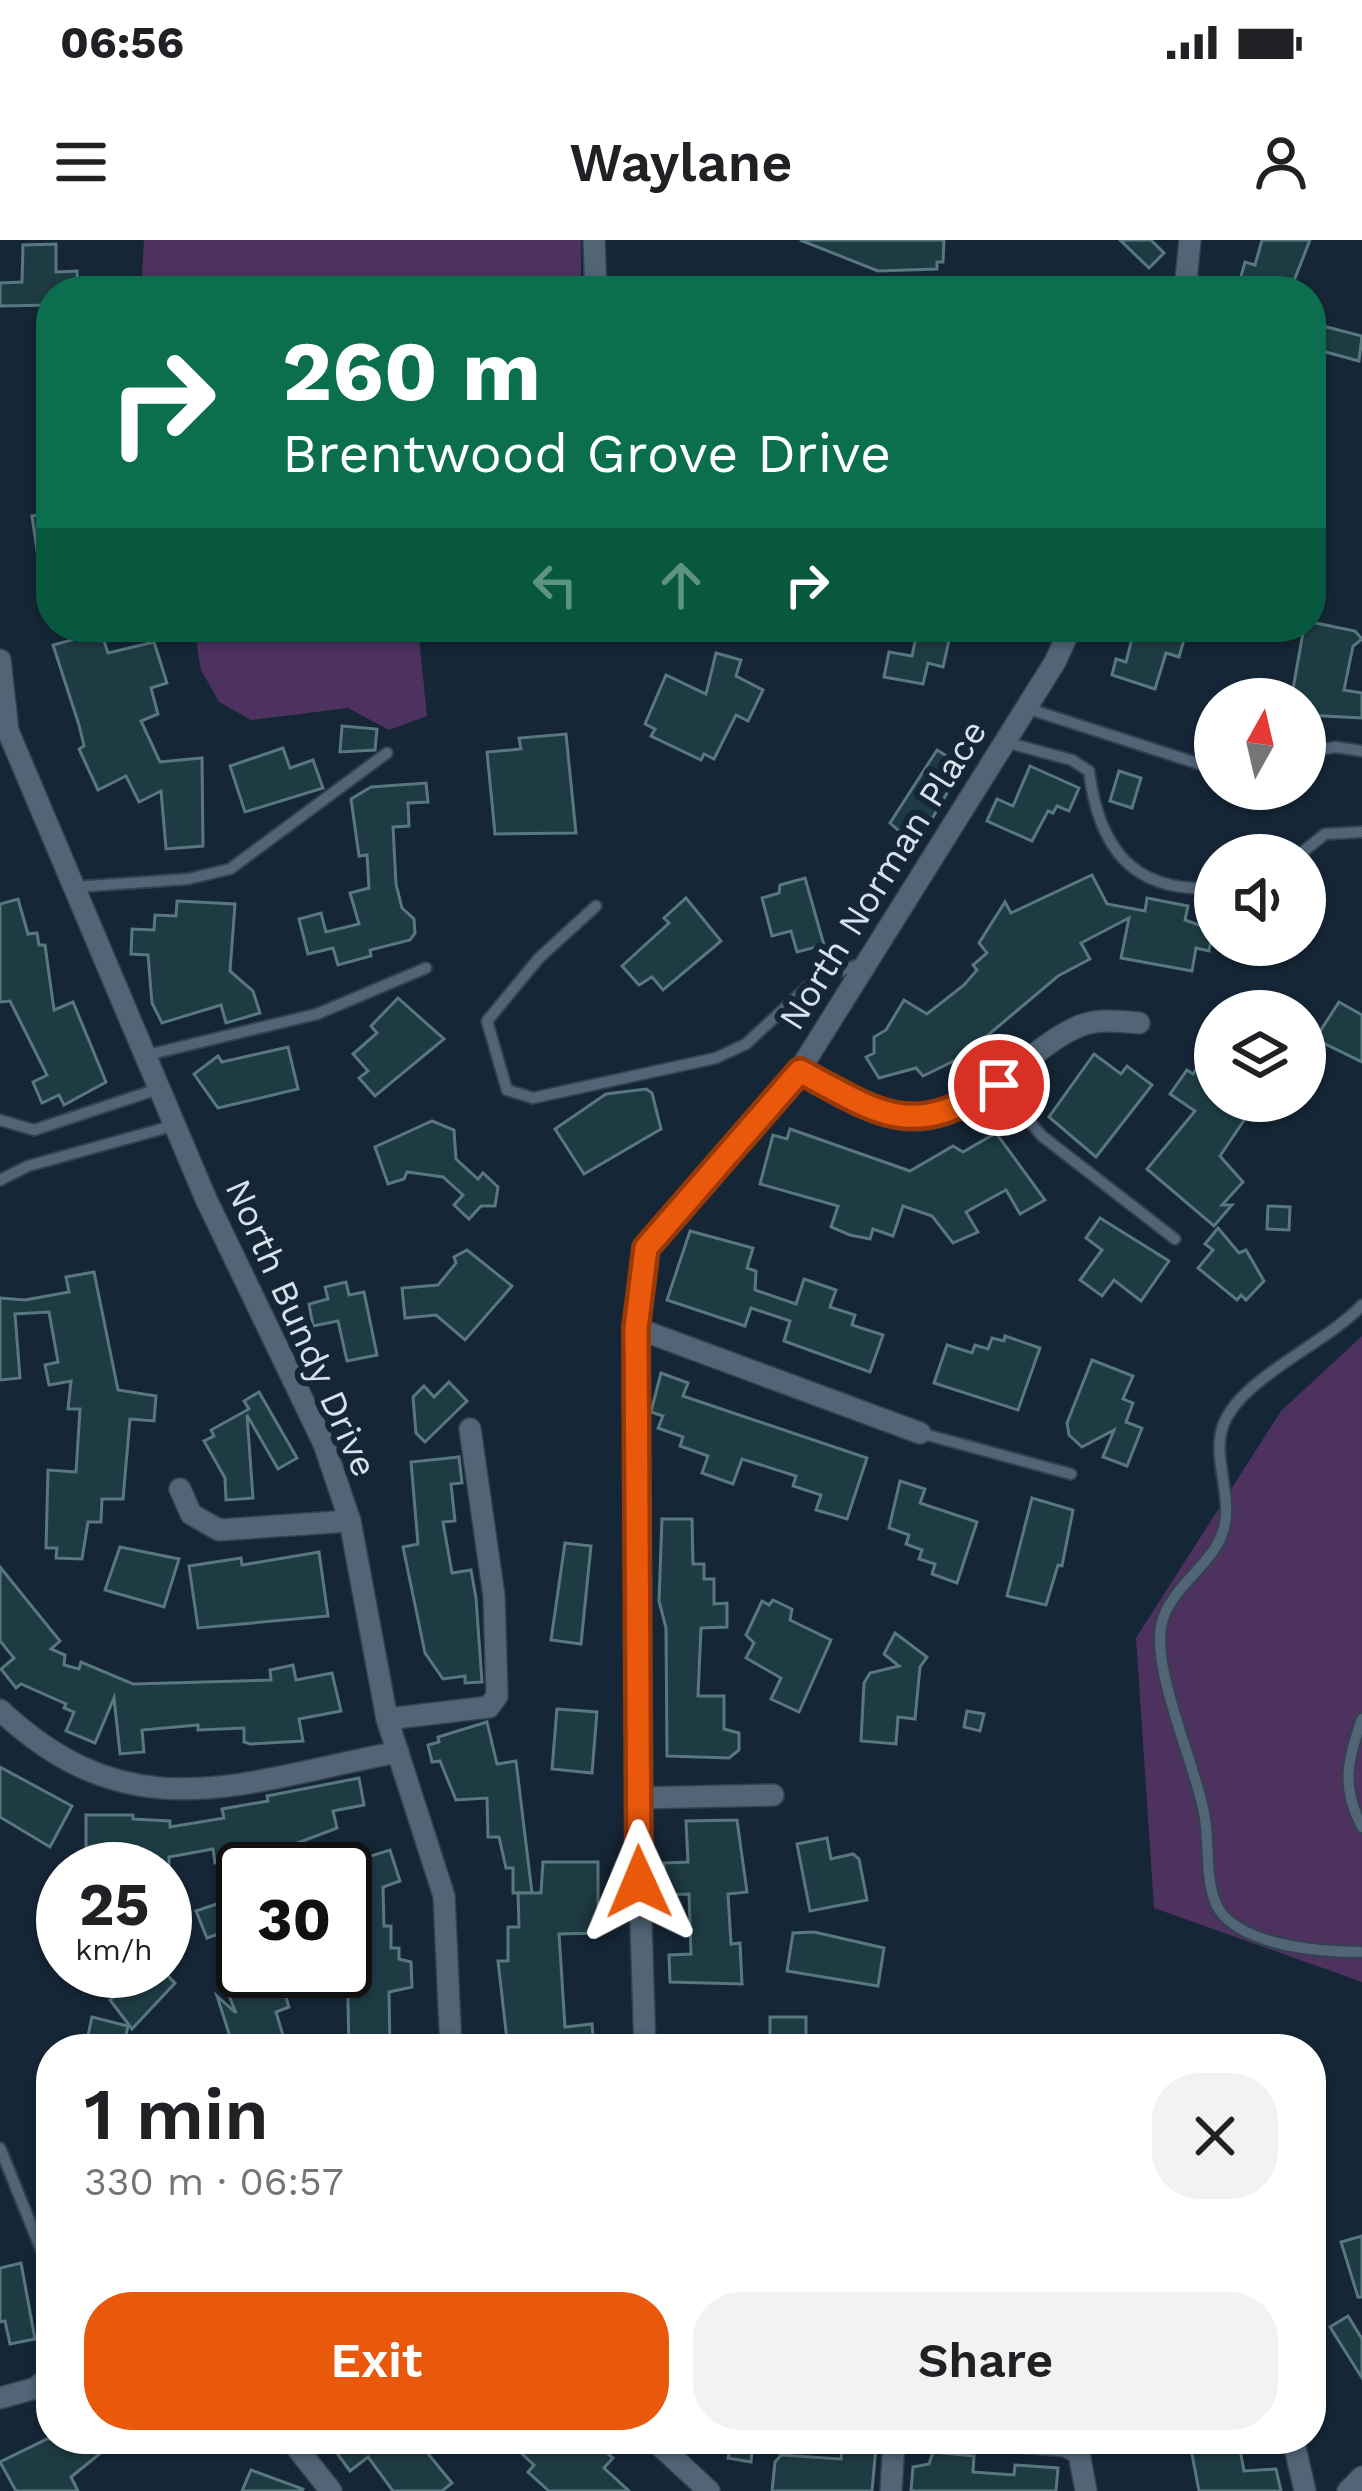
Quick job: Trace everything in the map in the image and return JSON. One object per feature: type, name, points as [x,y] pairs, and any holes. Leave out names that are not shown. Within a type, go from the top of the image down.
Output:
[{"type":"street","points":[[594,240],[595,276]]},
{"type":"street","points":[[1186,276],[1190,240]]},
{"type":"street","name":"North Norman Place","points":[[645,2034],[637,1798],[636,1328],[646,1248],[800,1071],[1063,642]]},
{"type":"street","name":"North Bundy Drive","points":[[0,660],[8,730],[276,1351],[324,1444],[350,1521],[388,1719],[444,1896],[450,2034]]},
{"type":"street","points":[[800,1071],[884,1115],[922,1118],[962,1107],[999,1085],[1040,1048],[1078,1026],[1107,1020],[1139,1023]]},
{"type":"street","points":[[636,1328],[920,1433]]},
{"type":"street","points":[[388,1719],[489,1707],[497,1696],[494,1596],[470,1429]]},
{"type":"street","points":[[180,1490],[191,1514],[220,1530],[350,1521]]},
{"type":"street","points":[[0,1709],[65,1762],[111,1783],[155,1790],[214,1786],[398,1752]]},
{"type":"street","points":[[637,1798],[773,1796]]},
{"type":"street","points":[[0,2398],[36,2387]]},
{"type":"street","points":[[302,2454],[332,2491]]},
{"type":"street","points":[[679,2454],[709,2491]]},
{"type":"street","points":[[891,2491],[893,2454]]},
{"type":"street","points":[[1078,2454],[1086,2491]]},
{"type":"street","points":[[1296,2454],[1305,2491]]},
{"type":"street","points":[[1348,2491],[1362,2477]]},
{"type":"lane","points":[[1026,708],[1194,762]]},
{"type":"lane","points":[[1005,742],[1072,760],[1089,771],[1093,804],[1121,860],[1165,886],[1194,887]]},
{"type":"lane","points":[[1326,749],[1362,752]]},
{"type":"lane","points":[[74,887],[188,879],[230,869],[387,753]]},
{"type":"lane","points":[[1325,834],[1362,832]]},
{"type":"lane","points":[[596,906],[539,958],[487,1021],[507,1090],[533,1098],[716,1058],[746,1044],[816,979],[867,962]]},
{"type":"lane","points":[[147,1055],[316,1014],[426,968]]},
{"type":"lane","points":[[999,1085],[1042,1136],[1174,1239]]},
{"type":"lane","points":[[0,1120],[34,1130],[161,1088]]},
{"type":"lane","points":[[0,1180],[28,1166],[176,1125]]},
{"type":"lane","points":[[1362,1304],[1245,1397],[1223,1424],[1225,1528],[1162,1622],[1162,1647],[1183,1754],[1206,1820],[1218,1910],[1232,1924],[1276,1940],[1362,1952]]},
{"type":"lane","points":[[920,1433],[1071,1474]]},
{"type":"lane","points":[[1362,1720],[1349,1757],[1346,1793],[1362,1827]]},
{"type":"lane","points":[[0,2148],[36,2237]]},
{"type":"shaded area","points":[[144,240],[581,240],[581,276],[142,276]]},
{"type":"shaded area","points":[[196,642],[420,642],[427,716],[389,730],[348,708],[251,720],[219,702],[201,670]]},
{"type":"shaded area","points":[[1362,1336],[1362,1982],[1154,1908],[1136,1638],[1281,1411]]},
{"type":"building","points":[[800,240],[944,240],[943,262],[937,262],[937,269],[878,271]]},
{"type":"building","points":[[1120,240],[1151,240],[1164,253],[1149,268]]},
{"type":"building","points":[[1262,240],[1310,240],[1296,276],[1241,276],[1245,262],[1255,265]]},
{"type":"building","points":[[56,244],[56,272],[77,271],[77,276],[36,276],[36,305],[0,306],[0,283],[22,282],[23,245]]},
{"type":"building","points":[[1326,327],[1362,336],[1359,361],[1326,352]]},
{"type":"building","points":[[1326,625],[1355,631],[1362,639],[1353,646],[1344,690],[1362,693],[1362,718],[1326,716],[1326,678],[1295,678],[1301,642],[1326,642]]},
{"type":"building","points":[[104,642],[108,653],[154,642],[167,683],[151,688],[158,714],[141,721],[160,762],[202,758],[203,846],[166,849],[161,791],[139,802],[126,776],[98,790],[79,749],[84,746],[79,725],[53,645]]},
{"type":"building","points":[[915,642],[949,642],[943,667],[928,663],[923,684],[884,677],[889,652],[912,656]]},
{"type":"building","points":[[1131,642],[1183,642],[1179,657],[1166,653],[1155,689],[1112,675],[1116,659],[1126,662]]},
{"type":"building","points":[[716,653],[741,660],[736,676],[763,690],[748,721],[736,715],[714,759],[704,754],[701,760],[651,736],[655,729],[645,724],[666,675],[706,694]]},
{"type":"building","points":[[342,726],[377,729],[375,750],[340,752]]},
{"type":"building","points":[[566,734],[576,833],[495,834],[487,752],[521,749],[519,738]]},
{"type":"building","points":[[283,748],[290,768],[313,760],[323,788],[245,812],[230,766]]},
{"type":"building","points":[[937,750],[963,766],[916,846],[890,823]]},
{"type":"building","points":[[1030,766],[1079,788],[1069,811],[1057,806],[1053,813],[1048,811],[1032,841],[987,821],[997,799],[1013,806]]},
{"type":"building","points":[[1119,771],[1141,778],[1132,808],[1110,801]]},
{"type":"building","points":[[426,783],[428,802],[408,803],[409,826],[393,827],[396,884],[402,908],[414,919],[415,933],[410,940],[370,950],[371,956],[338,965],[333,948],[308,954],[299,919],[321,913],[326,932],[359,924],[350,893],[369,888],[367,855],[359,856],[351,799],[371,787]]},
{"type":"building","points":[[1092,875],[1107,904],[1145,911],[1147,898],[1188,906],[1185,920],[1194,923],[1192,971],[1121,958],[1129,918],[1081,943],[1090,959],[1058,976],[962,1057],[923,1076],[916,1068],[879,1078],[866,1057],[874,1053],[874,1037],[886,1030],[904,1000],[927,1014],[964,985],[977,970],[973,965],[987,953],[979,943],[1005,902],[1011,913]]},
{"type":"building","points":[[805,878],[824,945],[797,952],[791,931],[772,936],[762,898],[779,893],[780,885]]},
{"type":"building","points":[[686,898],[721,941],[663,990],[652,977],[639,985],[622,966],[669,923],[664,918]]},
{"type":"building","points":[[18,899],[28,934],[37,933],[39,945],[45,945],[54,1010],[73,1002],[106,1082],[64,1105],[59,1095],[42,1103],[33,1082],[47,1075],[10,1001],[0,1002],[0,904]]},
{"type":"building","points":[[177,901],[235,904],[230,971],[253,991],[260,1013],[226,1023],[221,1005],[162,1023],[152,1003],[148,955],[131,954],[132,929],[154,930],[155,915],[176,916]]},
{"type":"building","points":[[398,998],[444,1039],[375,1096],[359,1078],[368,1071],[353,1054],[377,1033],[371,1026]]},
{"type":"building","points":[[1339,1002],[1362,1015],[1362,1062],[1326,1044],[1326,1022]]},
{"type":"building","points":[[288,1047],[298,1089],[218,1108],[194,1074],[218,1056],[222,1062]]},
{"type":"building","points":[[1094,1054],[1121,1074],[1127,1066],[1152,1085],[1096,1157],[1049,1117]]},
{"type":"building","points":[[1187,1070],[1193,1074],[1194,1110],[1170,1094]]},
{"type":"building","points":[[646,1089],[652,1093],[661,1129],[584,1174],[555,1129],[606,1094]]},
{"type":"building","points":[[1194,1112],[1194,1122],[1243,1122],[1220,1156],[1243,1182],[1222,1205],[1232,1205],[1214,1226],[1147,1169]]},
{"type":"building","points":[[432,1121],[454,1130],[456,1159],[478,1179],[483,1173],[498,1187],[495,1206],[481,1206],[469,1219],[454,1205],[463,1195],[443,1177],[407,1172],[404,1179],[388,1184],[375,1147]]},
{"type":"building","points":[[790,1129],[910,1171],[953,1146],[963,1152],[996,1133],[1045,1200],[1020,1214],[1006,1190],[966,1212],[978,1232],[953,1243],[932,1216],[903,1206],[893,1236],[873,1229],[870,1239],[850,1235],[831,1227],[838,1206],[760,1184],[773,1135],[787,1139]]},
{"type":"building","points":[[1268,1206],[1290,1207],[1289,1230],[1267,1229]]},
{"type":"building","points":[[1100,1218],[1169,1261],[1141,1301],[1114,1280],[1102,1296],[1080,1280],[1102,1250],[1086,1238]]},
{"type":"building","points":[[1218,1228],[1239,1253],[1246,1250],[1264,1281],[1246,1300],[1241,1295],[1237,1300],[1198,1268],[1213,1250],[1205,1244]]},
{"type":"building","points":[[690,1231],[753,1248],[747,1268],[756,1271],[755,1290],[796,1304],[804,1279],[836,1290],[830,1307],[855,1315],[852,1325],[883,1335],[870,1372],[784,1341],[790,1321],[751,1308],[745,1326],[667,1300]]},
{"type":"building","points":[[467,1250],[512,1286],[465,1340],[436,1315],[405,1318],[402,1288],[438,1285],[456,1263],[454,1257]]},
{"type":"building","points":[[94,1272],[118,1390],[156,1396],[154,1421],[130,1419],[123,1499],[102,1499],[101,1522],[88,1522],[82,1559],[56,1558],[57,1548],[46,1548],[48,1470],[76,1472],[80,1409],[68,1409],[71,1381],[49,1385],[45,1365],[58,1362],[49,1312],[15,1314],[20,1378],[0,1380],[0,1298],[25,1300],[69,1292],[66,1277]]},
{"type":"building","points":[[346,1282],[349,1295],[364,1292],[377,1355],[347,1361],[338,1321],[313,1326],[309,1304],[328,1299],[325,1287]]},
{"type":"building","points":[[1005,1336],[1040,1348],[1018,1410],[934,1383],[947,1345],[972,1353],[975,1345],[988,1349],[992,1338],[1004,1341]]},
{"type":"building","points":[[1092,1360],[1133,1376],[1123,1399],[1133,1403],[1126,1422],[1142,1428],[1127,1466],[1103,1457],[1114,1430],[1082,1447],[1069,1435],[1067,1423]]},
{"type":"building","points":[[661,1373],[688,1383],[683,1396],[867,1458],[847,1519],[816,1510],[821,1495],[793,1486],[796,1476],[742,1459],[733,1484],[702,1473],[708,1456],[680,1446],[683,1437],[658,1428],[663,1416],[651,1412]]},
{"type":"building","points":[[449,1382],[467,1401],[425,1442],[416,1433],[413,1397],[424,1386],[434,1397]]},
{"type":"building","points":[[259,1392],[297,1458],[278,1469],[247,1415],[253,1498],[226,1500],[225,1478],[204,1441],[214,1436],[211,1430],[249,1409],[244,1401]]},
{"type":"building","points":[[459,1457],[462,1483],[451,1484],[455,1521],[443,1522],[452,1573],[471,1570],[482,1682],[465,1683],[465,1676],[443,1679],[425,1653],[403,1547],[418,1544],[411,1462]]},
{"type":"building","points":[[900,1481],[925,1489],[920,1503],[977,1522],[957,1583],[932,1574],[935,1564],[919,1559],[922,1550],[906,1544],[909,1535],[889,1528]]},
{"type":"building","points":[[1032,1498],[1073,1510],[1062,1566],[1058,1565],[1046,1605],[1007,1596]]},
{"type":"building","points":[[662,1519],[692,1519],[693,1564],[704,1564],[704,1579],[714,1579],[714,1604],[727,1603],[727,1627],[701,1628],[698,1696],[724,1696],[724,1729],[739,1733],[739,1750],[729,1758],[667,1756],[666,1628],[659,1601]]},
{"type":"building","points":[[565,1543],[591,1546],[581,1644],[551,1640]]},
{"type":"building","points":[[120,1547],[179,1559],[164,1607],[105,1590]]},
{"type":"building","points":[[319,1552],[328,1616],[198,1628],[189,1566],[241,1558],[242,1565]]},
{"type":"building","points":[[0,1567],[60,1641],[51,1649],[65,1655],[64,1665],[79,1669],[81,1662],[133,1684],[271,1680],[270,1670],[293,1665],[296,1680],[332,1673],[341,1711],[299,1719],[303,1741],[250,1744],[244,1742],[244,1728],[198,1730],[198,1725],[142,1730],[144,1752],[120,1754],[114,1698],[95,1743],[66,1731],[74,1712],[64,1708],[66,1704],[21,1684],[16,1688],[1,1669],[14,1658],[0,1641]]},
{"type":"building","points":[[773,1600],[792,1609],[790,1620],[831,1640],[799,1712],[771,1699],[781,1678],[746,1658],[754,1643],[746,1635],[762,1601],[769,1605]]},
{"type":"building","points":[[895,1633],[927,1657],[920,1667],[915,1719],[898,1717],[896,1744],[861,1741],[864,1683],[870,1673],[899,1666],[884,1654]]},
{"type":"building","points":[[557,1709],[597,1712],[592,1773],[552,1769]]},
{"type":"building","points":[[967,1711],[984,1714],[980,1731],[964,1727]]},
{"type":"building","points":[[487,1722],[497,1764],[516,1761],[532,1893],[513,1893],[513,1868],[506,1868],[499,1837],[488,1837],[487,1798],[456,1800],[440,1761],[432,1762],[428,1745],[439,1742],[438,1737]]},
{"type":"building","points":[[0,1767],[72,1806],[53,1842],[42,1842],[0,1817]]},
{"type":"building","points":[[359,1778],[364,1805],[333,1811],[337,1828],[300,1842],[216,1842],[215,1863],[213,1849],[192,1853],[192,1842],[86,1842],[86,1815],[133,1815],[133,1819],[170,1821],[170,1827],[224,1818],[222,1809],[268,1801],[267,1796]]},
{"type":"building","points":[[737,1820],[747,1892],[728,1894],[731,1944],[740,1943],[742,1984],[670,1982],[669,1955],[691,1954],[689,1894],[665,1895],[664,1863],[688,1862],[686,1821]]},
{"type":"building","points":[[827,1838],[831,1859],[853,1854],[859,1859],[867,1900],[810,1911],[797,1844]]},
{"type":"building","points":[[390,1850],[400,1881],[383,1887],[384,1926],[391,1926],[391,1948],[399,1948],[399,1959],[411,1962],[412,1987],[389,1992],[390,2034],[349,2034],[348,1998],[372,1998],[372,1856]]},
{"type":"building","points":[[543,1862],[598,1862],[598,1933],[559,1934],[565,2027],[592,2024],[593,2034],[506,2034],[498,1961],[508,1961],[508,1927],[519,1927],[518,1893],[541,1893]]},
{"type":"building","points":[[216,1904],[216,1935],[207,1938],[196,1911]]},
{"type":"building","points":[[814,1932],[884,1948],[878,1986],[787,1971],[793,1933]]},
{"type":"building","points":[[112,1998],[161,1998],[132,2029]]},
{"type":"building","points":[[218,1998],[236,2013],[230,1998],[286,1998],[289,2007],[276,2012],[283,2034],[229,2034]]},
{"type":"building","points":[[92,2017],[128,2026],[126,2034],[88,2034]]},
{"type":"building","points":[[770,2017],[806,2017],[806,2034],[770,2034]]},
{"type":"building","points":[[1362,2236],[1362,2297],[1358,2297],[1341,2242]]},
{"type":"building","points":[[21,2263],[35,2339],[10,2344],[5,2321],[0,2322],[0,2268]]},
{"type":"building","points":[[1348,2316],[1362,2339],[1362,2378],[1330,2327]]},
{"type":"building","points":[[36,2444],[36,2454],[99,2454],[71,2477],[78,2491],[16,2491],[0,2462]]},
{"type":"building","points":[[337,2454],[428,2454],[452,2483],[442,2491],[393,2491],[368,2457],[350,2471]]},
{"type":"building","points":[[522,2454],[608,2454],[613,2458],[604,2468],[629,2491],[549,2491],[528,2472],[534,2465]]},
{"type":"building","points":[[729,2454],[752,2454],[751,2462],[728,2458]]},
{"type":"building","points":[[841,2454],[875,2454],[872,2491],[772,2491],[775,2462],[781,2455],[841,2459]]},
{"type":"building","points":[[932,2454],[954,2454],[974,2456],[973,2472],[1014,2475],[1015,2465],[1058,2468],[1056,2491],[911,2491],[913,2467],[929,2464]]},
{"type":"building","points":[[1192,2454],[1241,2454],[1244,2471],[1276,2469],[1281,2491],[1199,2491]]},
{"type":"building","points":[[251,2470],[303,2489],[242,2491]]},
{"type":"route","points":[[639,1882],[636,1328],[646,1248],[665,1220],[800,1071],[884,1115],[922,1118],[962,1107],[999,1085]]}]
